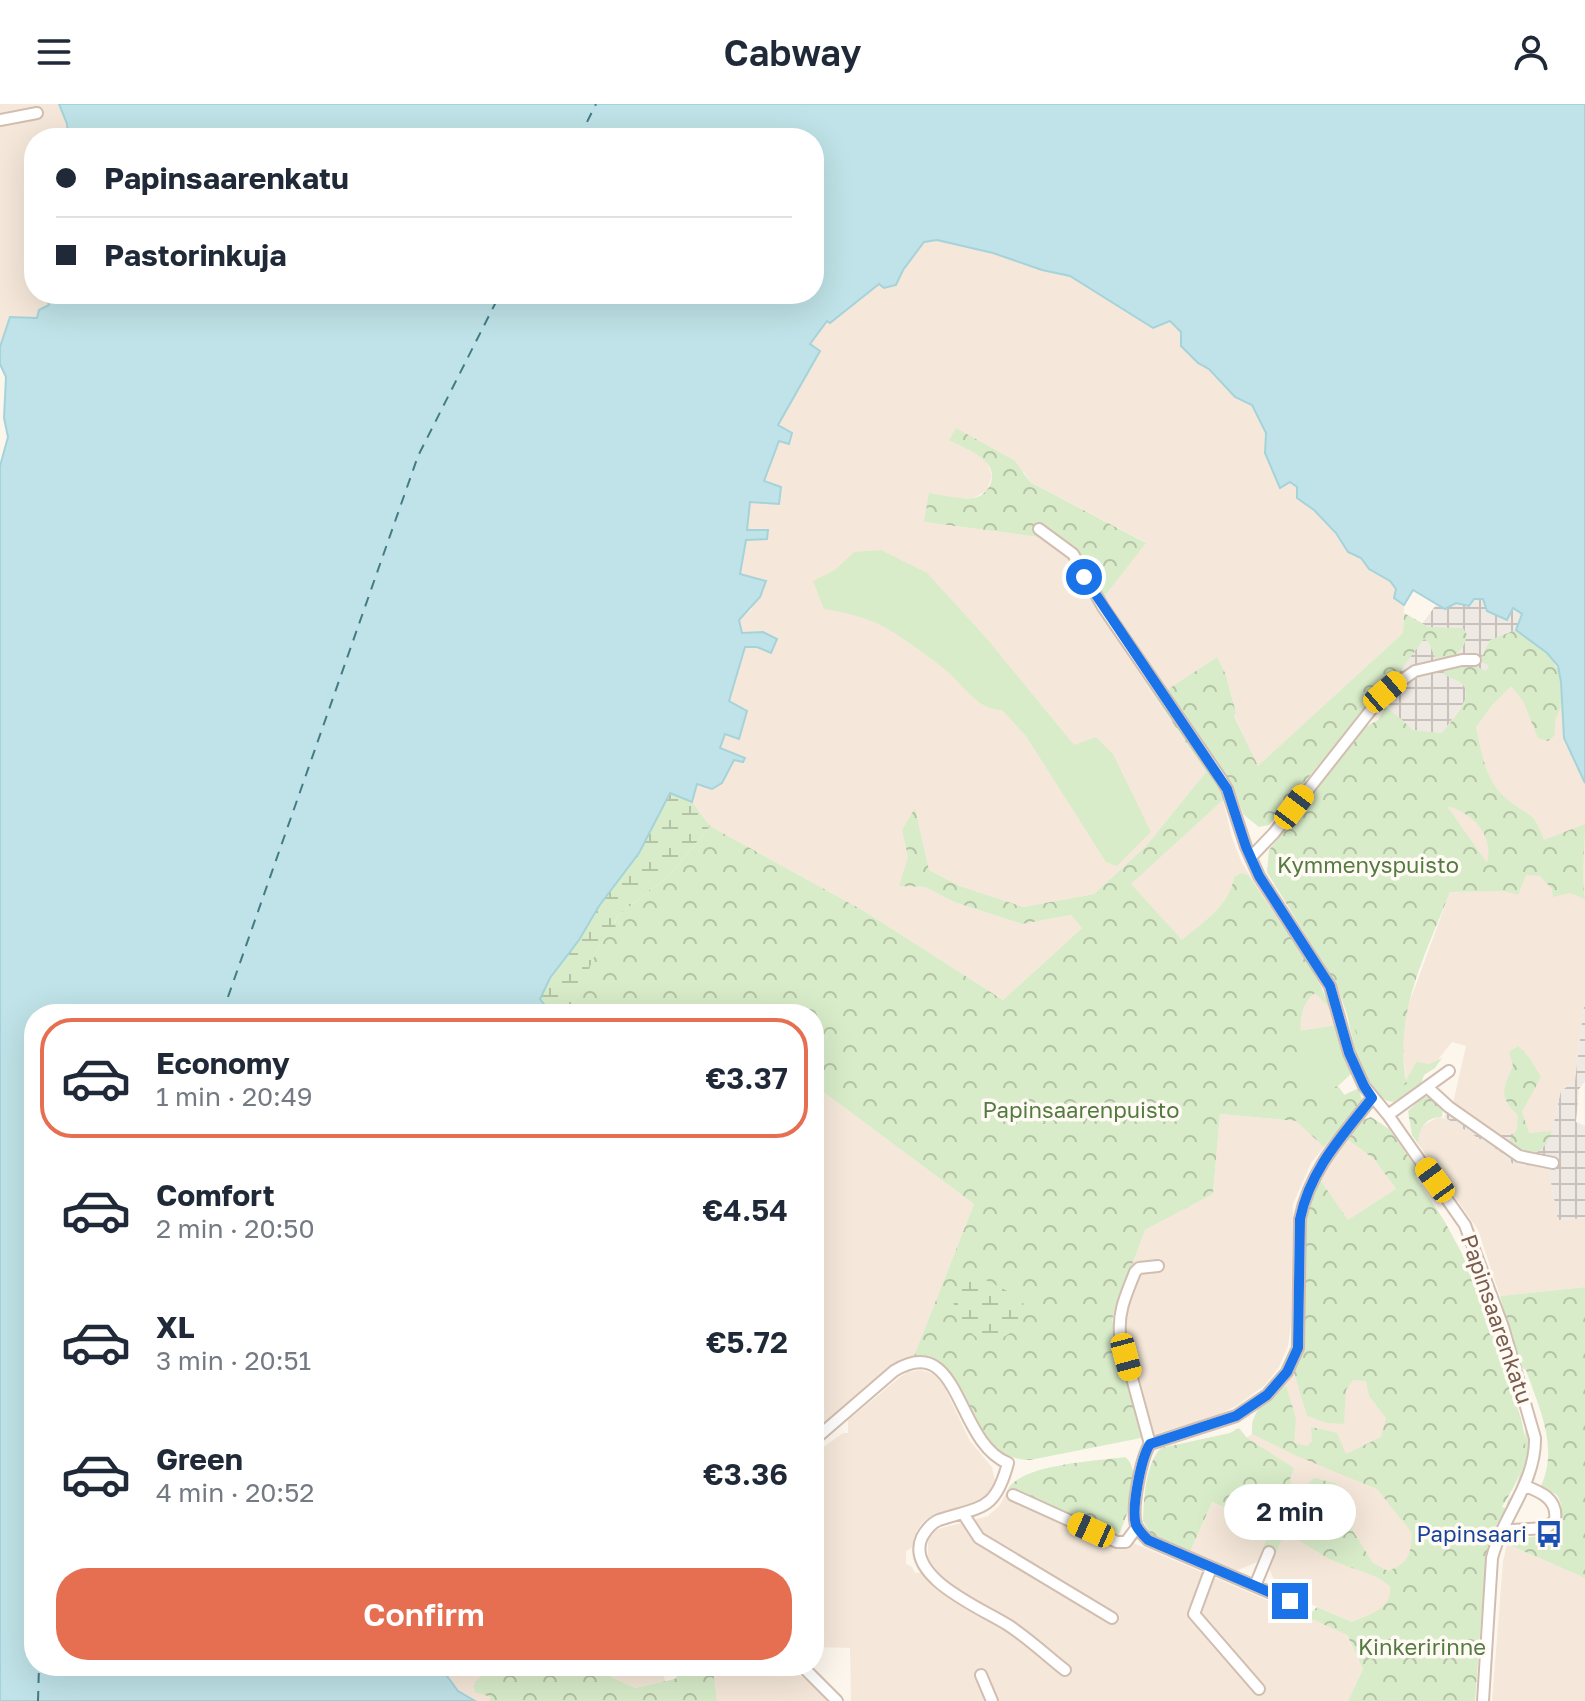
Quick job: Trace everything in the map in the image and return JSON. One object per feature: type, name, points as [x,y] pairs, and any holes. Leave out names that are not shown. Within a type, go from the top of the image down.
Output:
[{"type":"street","points":[[0,120],[37,113]]},
{"type":"street","name":"Papinsaarenkatu","points":[[1039,529],[1073,554],[1103,607],[1221,779],[1259,876],[1330,986],[1349,1053],[1364,1086],[1465,1225],[1503,1327],[1535,1438],[1535,1450],[1525,1486],[1498,1539],[1492,1558],[1483,1701]]},
{"type":"street","points":[[1251,857],[1274,833],[1385,692],[1415,671],[1475,660]]},
{"type":"street","points":[[1388,1115],[1449,1071]]},
{"type":"street","points":[[1427,1087],[1449,1107],[1519,1156],[1553,1163]]},
{"type":"street","points":[[1147,1449],[1236,1416],[1267,1395],[1287,1372],[1298,1348],[1300,1219],[1304,1198],[1316,1170],[1372,1098]]},
{"type":"street","points":[[1158,1266],[1145,1266],[1135,1272],[1119,1320],[1147,1449],[1136,1508],[1137,1527],[1148,1540],[1290,1601]]},
{"type":"street","points":[[824,1431],[894,1371],[912,1362],[924,1362],[946,1375],[976,1436],[988,1451],[1008,1463],[1003,1480],[991,1500],[977,1510],[938,1521],[925,1532],[919,1557],[929,1575],[1010,1626],[1065,1670]]},
{"type":"street","points":[[1498,1539],[1512,1530],[1546,1528],[1555,1520],[1555,1508],[1548,1497],[1525,1486]]},
{"type":"street","points":[[1013,1495],[1117,1542],[1126,1542],[1137,1527]]},
{"type":"street","points":[[964,1515],[979,1538],[1112,1618]]},
{"type":"street","points":[[1255,1586],[1269,1552]]},
{"type":"street","points":[[1211,1568],[1194,1614],[1259,1689]]},
{"type":"street","points":[[981,1675],[992,1701]]},
{"type":"street","points":[[812,1676],[837,1701]]},
{"type":"shaded area","points":[[0,104],[59,104],[67,128],[24,128],[24,304],[49,305],[37,318],[10,318],[0,347]]},
{"type":"shaded area","points":[[937,240],[1070,276],[1153,328],[1169,321],[1181,332],[1182,346],[1193,358],[1209,369],[1235,397],[1252,405],[1266,433],[1265,453],[1281,487],[1290,481],[1298,487],[1297,498],[1314,510],[1336,533],[1348,552],[1361,558],[1369,569],[1390,581],[1396,589],[1394,598],[1404,605],[1403,633],[1258,767],[1234,715],[1226,675],[1217,657],[1167,691],[1103,598],[1145,542],[1030,482],[1024,472],[980,456],[987,462],[992,476],[987,490],[924,522],[1038,537],[1066,553],[1087,590],[1148,679],[1145,683],[1206,772],[1146,846],[1094,894],[1023,907],[960,886],[929,870],[915,809],[902,830],[909,857],[900,886],[925,887],[954,902],[1022,924],[1071,915],[1082,928],[1003,1000],[864,911],[710,826],[692,802],[697,784],[722,783],[734,759],[743,762],[744,758],[720,748],[725,733],[739,738],[729,701],[740,658],[745,647],[757,647],[777,640],[763,633],[742,633],[739,620],[751,610],[766,582],[740,574],[746,540],[767,538],[768,531],[746,530],[750,502],[778,504],[764,482],[780,441],[788,444],[778,425],[819,352],[810,344],[827,321],[831,322],[880,283],[896,285],[924,242]]},
{"type":"shaded area","points":[[1473,599],[1483,599],[1487,611],[1506,620],[1513,608],[1523,614],[1516,630],[1442,733],[1413,730],[1371,692],[1436,605],[1445,609]]},
{"type":"shaded area","points":[[1516,630],[1534,643],[1561,682],[1564,738],[1585,783],[1585,998],[1575,1081],[1561,1091],[1552,1131],[1500,1135],[1453,1103],[1466,1046],[1452,1042],[1429,1071],[1407,1084],[1402,1047],[1407,1009],[1450,892],[1504,890],[1388,720],[1391,710],[1413,730],[1442,733]]},
{"type":"shaded area","points":[[1223,800],[1242,863],[1320,983],[1336,1025],[1245,1039],[1130,884]]},
{"type":"shaded area","points":[[1585,998],[1585,1081],[1579,1089],[1576,1122],[1585,1126],[1585,1218],[1558,1220],[1548,1166],[1514,1165],[1501,1152],[1444,1117],[1453,1103],[1500,1135],[1552,1131],[1561,1091],[1575,1081]]},
{"type":"shaded area","points":[[824,1092],[974,1204],[914,1356],[891,1366],[824,1423]]},
{"type":"shaded area","points":[[1220,1114],[1297,1121],[1324,1147],[1311,1163],[1293,1204],[1288,1346],[1279,1367],[1265,1385],[1236,1406],[1214,1417],[1141,1438],[1112,1319],[1145,1230],[1213,1194]]},
{"type":"shaded area","points":[[1438,1117],[1451,1120],[1501,1152],[1514,1165],[1548,1166],[1558,1220],[1585,1218],[1585,1287],[1500,1296],[1478,1230],[1419,1145],[1422,1126]]},
{"type":"shaded area","points":[[1347,1139],[1374,1159],[1414,1214],[1463,1435],[1391,1605],[1352,1622],[1278,1590],[1269,1568],[1285,1532],[1243,1440],[1252,1434],[1252,1422],[1257,1411],[1287,1380],[1302,1347],[1305,1323],[1305,1222],[1318,1177]]},
{"type":"shaded area","points":[[921,1370],[934,1374],[943,1384],[970,1441],[992,1467],[995,1481],[991,1495],[974,1506],[931,1516],[922,1523],[916,1532],[913,1547],[906,1551],[906,1564],[915,1573],[928,1572],[928,1538],[934,1530],[988,1516],[1000,1505],[1008,1489],[1346,1634],[1363,1669],[1348,1701],[851,1701],[850,1648],[824,1647],[824,1447],[843,1433],[848,1433],[848,1420],[908,1372]]},
{"type":"shaded area","points":[[1212,1502],[1272,1528],[1257,1562],[1234,1572],[1190,1552]]},
{"type":"shaded area","points":[[1507,1544],[1585,1578],[1585,1701],[1492,1701]]},
{"type":"shaded area","points":[[447,1676],[511,1676],[489,1701],[475,1701],[458,1691]]},
{"type":"shaded area","points":[[664,1676],[665,1681],[635,1688],[611,1677]]},
{"type":"shaded area","points":[[714,1676],[800,1676],[827,1701],[717,1701]]},
{"type":"green space","name":"Papinsaarenpuisto","points":[[956,428],[1015,461],[1030,482],[1146,543],[1103,598],[1167,690],[1217,657],[1226,675],[1236,713],[1234,716],[1258,766],[1403,633],[1404,613],[1429,627],[1463,628],[1467,635],[1455,656],[1435,658],[1424,639],[1398,674],[1384,686],[1269,825],[1259,827],[1244,815],[1234,790],[1131,884],[1182,940],[1221,905],[1234,877],[1242,873],[1248,875],[1312,969],[1332,1010],[1315,993],[1303,1009],[1300,1027],[1302,1056],[1298,1074],[1300,1086],[1306,1096],[1315,1098],[1337,1086],[1344,1095],[1359,1088],[1362,1101],[1324,1147],[1296,1121],[1220,1114],[1213,1194],[1145,1230],[1112,1319],[1141,1438],[1030,1460],[1007,1455],[991,1443],[950,1373],[935,1361],[914,1356],[974,1204],[824,1092],[824,1004],[571,1004],[597,950],[615,927],[618,915],[668,877],[710,826],[864,911],[1003,1000],[1082,928],[1071,915],[1022,924],[954,902],[925,887],[899,886],[908,857],[902,830],[915,808],[929,870],[960,886],[1023,907],[1094,894],[1146,846],[1206,772],[1145,682],[1148,679],[1066,553],[1038,537],[924,522],[929,493],[974,498],[983,494],[992,478],[991,470],[981,457],[949,440]]},
{"type":"green space","points":[[881,550],[927,573],[988,640],[1074,745],[1096,737],[1113,754],[1151,832],[1117,866],[1106,862],[1026,736],[1002,710],[979,702],[947,671],[888,629],[861,617],[824,609],[813,581],[835,570],[854,552]]},
{"type":"green space","name":"Kymmenyspuisto","points":[[1516,630],[1552,660],[1562,680],[1563,692],[1555,721],[1555,735],[1548,741],[1538,738],[1523,701],[1511,686],[1476,727],[1494,785],[1508,800],[1533,818],[1544,840],[1585,824],[1585,899],[1570,893],[1553,897],[1552,889],[1540,876],[1526,875],[1518,895],[1504,891],[1450,892],[1422,962],[1408,1010],[1404,1034],[1407,1084],[1391,1090],[1374,1080],[1337,986],[1267,872],[1269,850],[1365,727],[1378,720],[1386,706],[1413,730],[1442,733],[1460,709],[1466,695],[1461,683],[1443,674],[1445,669],[1475,666],[1486,671],[1489,666],[1482,662],[1482,657],[1490,640]],"holes":[[[1447,806],[1473,820],[1485,835],[1487,863]]]},
{"type":"green space","points":[[638,770],[697,784],[692,802],[710,826],[668,877],[618,915],[614,923],[616,927],[597,950],[583,985],[571,1004],[539,1004],[526,962]]},
{"type":"green space","points":[[1347,1014],[1357,1020],[1406,1081],[1416,1062],[1429,1064],[1442,1058],[1435,1068],[1424,1075],[1420,1087],[1393,1102],[1383,1098],[1374,1090],[1361,1066]]},
{"type":"green space","points":[[1336,1025],[1352,1073],[1338,1086],[1353,1107],[1333,1134],[1245,1039]]},
{"type":"green space","points":[[1518,1046],[1541,1077],[1522,1112],[1529,1133],[1552,1131],[1544,1146],[1535,1153],[1523,1151],[1509,1141],[1517,1129],[1518,1115],[1507,1103],[1504,1092],[1513,1066],[1509,1052]]},
{"type":"green space","points":[[1424,1096],[1434,1099],[1443,1109],[1442,1117],[1431,1119],[1424,1125],[1419,1145],[1412,1135],[1408,1111]]},
{"type":"green space","name":"Kinkeririnne","points":[[1371,1117],[1389,1129],[1420,1173],[1415,1176],[1467,1263],[1525,1437],[1520,1474],[1502,1507],[1506,1508],[1494,1530],[1486,1555],[1475,1701],[1348,1701],[1363,1669],[1347,1635],[1307,1617],[1317,1607],[1352,1622],[1379,1610],[1388,1600],[1390,1586],[1377,1577],[1331,1560],[1285,1532],[1276,1553],[1263,1548],[1271,1528],[1212,1502],[1190,1552],[1153,1537],[1143,1521],[1149,1473],[1161,1448],[1230,1433],[1239,1428],[1247,1438],[1294,1468],[1290,1479],[1292,1485],[1302,1489],[1314,1478],[1334,1483],[1348,1492],[1348,1503],[1341,1512],[1373,1563],[1388,1571],[1408,1557],[1412,1533],[1377,1489],[1252,1434],[1257,1412],[1286,1386],[1296,1418],[1294,1443],[1307,1446],[1312,1441],[1311,1427],[1337,1433],[1346,1454],[1381,1437],[1386,1418],[1369,1396],[1366,1381],[1353,1380],[1346,1390],[1344,1424],[1327,1423],[1307,1416],[1293,1369],[1304,1335],[1306,1211],[1318,1177],[1348,1220],[1396,1189],[1374,1159],[1347,1139],[1360,1121]]},
{"type":"green space","points":[[965,1275],[976,1275],[1023,1299],[1024,1313],[1014,1324],[1012,1332],[990,1345],[966,1328],[955,1309],[953,1301]]},
{"type":"green space","points":[[1477,1282],[1482,1288],[1523,1405],[1530,1437],[1525,1472],[1512,1502],[1506,1508],[1522,1463],[1525,1425],[1519,1402],[1512,1391],[1507,1390],[1508,1369],[1496,1347]]},
{"type":"green space","points":[[1585,1287],[1585,1578],[1507,1544],[1519,1538],[1553,1535],[1562,1511],[1557,1495],[1541,1486],[1548,1457],[1545,1428],[1526,1370],[1517,1359],[1500,1296]]},
{"type":"green space","points":[[1125,1457],[1131,1463],[1134,1483],[1126,1518],[1118,1536],[1008,1489],[1028,1474],[1044,1469]]},
{"type":"green space","points":[[611,1676],[635,1688],[677,1676],[714,1676],[717,1701],[489,1701],[491,1697],[475,1692],[473,1686],[480,1677]]},
{"type":"water","points":[[59,104],[1585,104],[1585,783],[1564,738],[1558,666],[1547,653],[1516,630],[1522,614],[1513,608],[1507,620],[1487,611],[1483,599],[1474,599],[1469,606],[1456,603],[1445,609],[1413,590],[1404,605],[1394,598],[1396,589],[1390,581],[1369,569],[1361,558],[1348,552],[1336,533],[1314,510],[1297,498],[1297,487],[1290,482],[1280,488],[1265,453],[1266,433],[1252,405],[1235,397],[1209,369],[1181,346],[1181,332],[1170,321],[1153,328],[1070,276],[993,253],[937,240],[924,242],[896,285],[884,288],[879,284],[830,323],[827,321],[810,344],[820,351],[778,425],[792,433],[789,444],[779,441],[764,481],[781,487],[779,504],[750,502],[747,530],[768,530],[767,539],[746,540],[740,574],[766,581],[760,597],[739,620],[742,633],[763,632],[777,639],[771,653],[757,647],[745,647],[729,701],[747,711],[739,739],[725,734],[720,748],[745,758],[743,762],[734,760],[722,783],[712,789],[697,784],[692,802],[670,793],[639,853],[550,978],[540,999],[544,1004],[24,1004],[24,1676],[447,1676],[458,1691],[475,1701],[0,1701],[0,466],[8,437],[4,418],[6,377],[0,364],[0,347],[10,317],[37,318],[39,310],[49,304],[824,304],[824,128],[67,128]]},
{"type":"ferry route","points":[[584,128],[596,104]]},
{"type":"ferry route","points":[[226,1004],[418,456],[495,304]]},
{"type":"ferry route","points":[[38,1701],[39,1676]]},
{"type":"place","name":"Papinsaari","points":[[1549,1534]]},
{"type":"route","points":[[1084,577],[1227,789],[1259,876],[1330,986],[1349,1053],[1372,1098],[1316,1170],[1304,1198],[1300,1219],[1298,1348],[1287,1372],[1267,1395],[1236,1416],[1156,1441],[1144,1453],[1135,1517],[1140,1533],[1164,1548],[1290,1601]]}]
